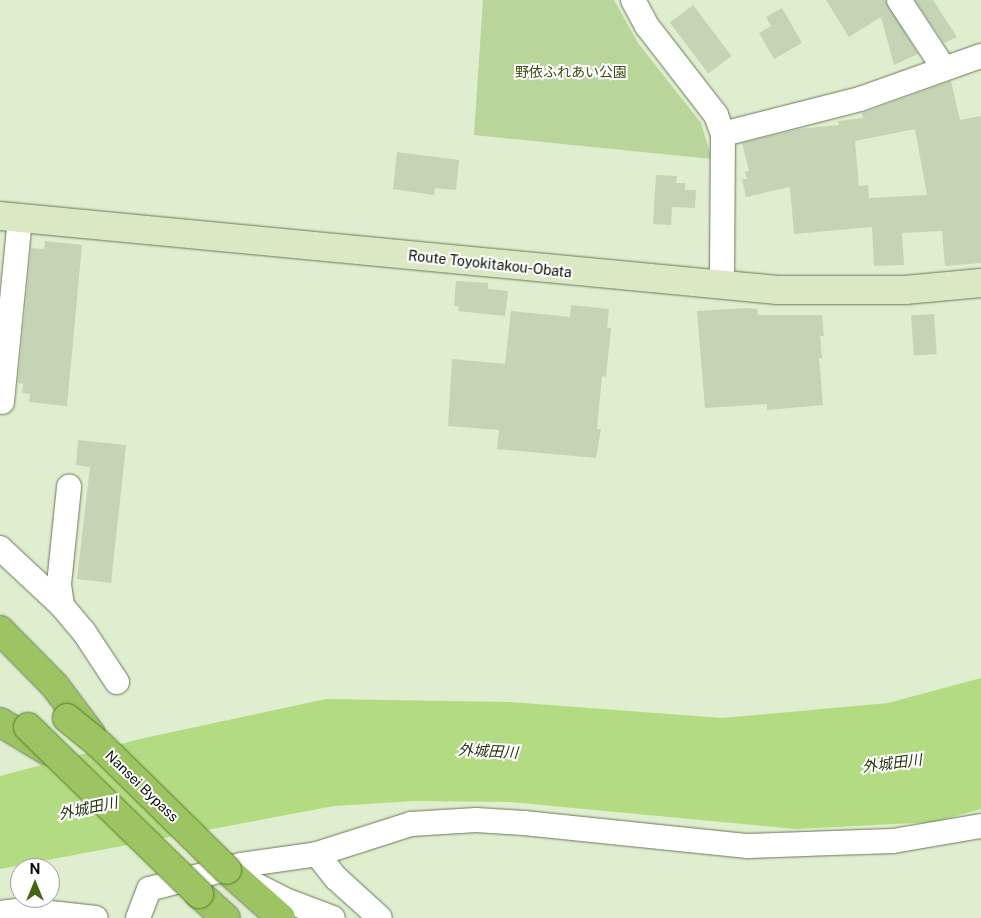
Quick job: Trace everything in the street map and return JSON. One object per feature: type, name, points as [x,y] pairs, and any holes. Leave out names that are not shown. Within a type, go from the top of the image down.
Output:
[{"type":"highway","points":[[0,630],[55,686],[100,745]]},
{"type":"highway","name":"Nansei Bypass","points":[[0,659],[100,745],[227,870],[281,918]]},
{"type":"highway","points":[[0,703],[67,762],[199,894],[226,918]]},
{"type":"highway","points":[[0,722],[67,762]]},
{"type":"main road","name":"Route Toyokitakou-Obata","points":[[10,217],[722,285],[830,292],[981,283]]},
{"type":"street","points":[[633,0],[647,26],[716,115],[723,134],[722,285]]},
{"type":"street","points":[[900,0],[943,67]]},
{"type":"street","points":[[723,134],[860,98],[943,67],[981,56]]},
{"type":"street","points":[[2,402],[10,217]]},
{"type":"street","points":[[62,606],[59,584],[69,487]]},
{"type":"street","points":[[0,548],[62,606],[84,632],[118,682]]},
{"type":"street","points":[[138,918],[149,889],[241,865],[317,854],[389,830],[430,822],[524,823],[748,846],[893,841],[981,826]]},
{"type":"street","points":[[317,854],[336,878],[380,918]]},
{"type":"street","points":[[227,870],[285,900],[333,918]]},
{"type":"street","points":[[0,913],[24,910],[96,918]]},
{"type":"green space","name":"野依ふれあい公園","points":[[483,0],[614,0],[638,43],[701,123],[712,159],[474,135]]},
{"type":"water","name":"外城田川","points":[[981,678],[981,809],[934,822],[795,829],[510,802],[415,801],[334,806],[58,858],[10,858],[10,867],[0,869],[0,776],[140,739],[326,699],[510,702],[722,718],[888,703]]},
{"type":"building","points":[[826,0],[885,0],[918,54],[894,65],[881,17],[849,37]]},
{"type":"building","points":[[915,0],[933,0],[957,37],[944,43]]},
{"type":"building","points":[[693,5],[732,56],[708,74],[670,22]]},
{"type":"building","points":[[782,8],[802,43],[774,59],[759,33],[771,26],[766,17]]},
{"type":"building","points":[[951,81],[960,120],[981,116],[981,263],[945,266],[942,231],[902,233],[904,265],[874,266],[872,227],[794,234],[790,187],[746,197],[742,179],[747,179],[745,172],[749,171],[742,143],[799,129],[839,125],[838,121],[863,118],[862,113]],"holes":[[[915,129],[927,195],[869,198],[868,185],[859,186],[855,141]]]},
{"type":"building","points":[[397,152],[459,160],[456,190],[435,188],[434,195],[393,189]]},
{"type":"building","points":[[656,175],[677,176],[676,183],[685,183],[685,190],[696,190],[695,208],[672,207],[671,225],[653,224]]},
{"type":"building","points":[[45,241],[82,245],[67,406],[29,402],[30,394],[22,393],[23,384],[18,383],[31,248],[44,249]]},
{"type":"building","points":[[456,281],[488,283],[488,289],[508,291],[505,316],[458,311],[459,306],[454,306]]},
{"type":"building","points":[[571,305],[609,309],[607,328],[611,328],[606,377],[602,376],[597,429],[601,429],[596,458],[497,449],[499,430],[448,426],[452,359],[505,364],[511,311],[570,317]]},
{"type":"building","points":[[757,309],[758,315],[822,315],[824,336],[820,336],[822,358],[819,358],[823,405],[767,410],[767,404],[705,408],[697,311]]},
{"type":"building","points":[[934,314],[937,354],[914,356],[911,316]]},
{"type":"building","points":[[78,440],[126,445],[111,583],[77,579],[90,467],[76,465]]}]
